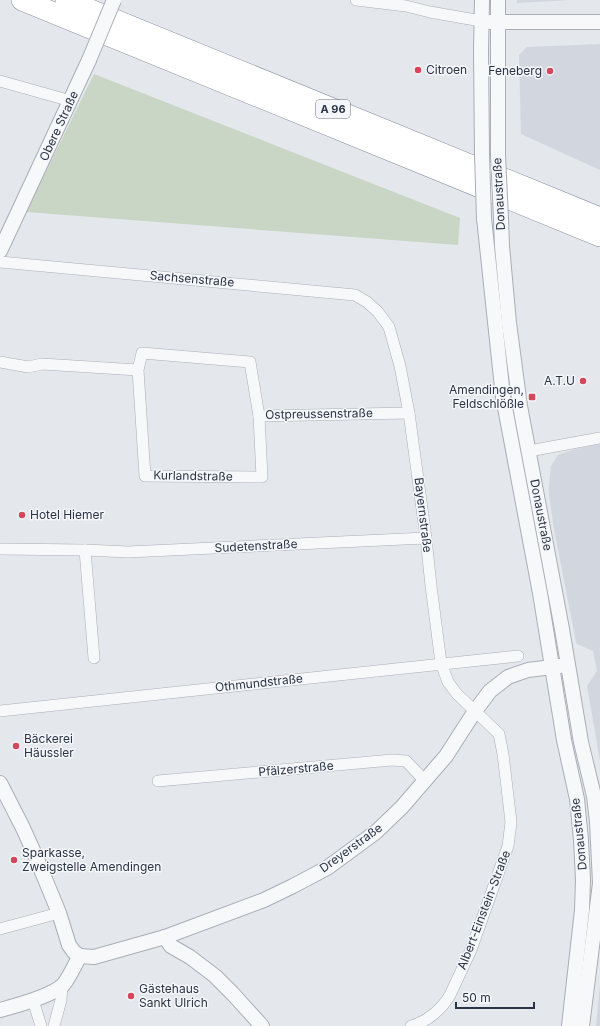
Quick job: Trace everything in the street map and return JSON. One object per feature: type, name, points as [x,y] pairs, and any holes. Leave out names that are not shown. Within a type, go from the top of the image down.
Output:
[{"type":"highway","name":"A 96","points":[[22,0],[600,236]]},
{"type":"highway","name":"A 96","points":[[66,0],[600,218]]},
{"type":"street","name":"Obere Straße","points":[[0,251],[71,101],[114,0]]},
{"type":"street","points":[[356,0],[406,6],[430,12],[482,21],[600,22]]},
{"type":"street","name":"Donaustraße","points":[[482,0],[482,154],[484,218],[503,397],[540,593],[569,766],[577,800],[582,854],[582,910],[569,1026]]},
{"type":"street","name":"Donaustraße","points":[[498,0],[498,155],[502,246],[508,323],[520,406],[581,742],[594,796],[600,852],[600,883],[582,1026]]},
{"type":"street","points":[[0,81],[71,101]]},
{"type":"street","name":"Sachsenstraße","points":[[0,262],[342,292],[355,295],[367,302],[378,312]]},
{"type":"street","name":"Bayernstraße","points":[[378,312],[389,327],[400,366],[409,413],[441,663],[448,682],[457,694],[475,711]]},
{"type":"street","name":"Ostpreussenstraße","points":[[138,370],[142,353],[250,362],[259,416],[409,413]]},
{"type":"street","points":[[0,362],[28,367],[42,364],[138,370]]},
{"type":"street","name":"Kurlandstraße","points":[[138,370],[146,476],[262,477],[259,416]]},
{"type":"street","points":[[529,451],[600,438]]},
{"type":"street","name":"Sudetenstraße","points":[[0,549],[128,552],[426,538]]},
{"type":"street","points":[[85,550],[94,658]]},
{"type":"street","name":"Othmundstraße","points":[[0,711],[518,656]]},
{"type":"street","name":"Dreyerstraße","points":[[80,956],[94,957],[165,937],[264,900],[327,868],[376,832],[402,807],[446,756],[490,690],[508,677],[528,670],[568,665]]},
{"type":"street","name":"Albert-Einstein-Straße","points":[[410,1026],[425,1020],[433,1014],[446,1002],[450,995],[471,950],[508,846],[511,822],[501,742],[499,734],[475,711]]},
{"type":"street","name":"Pfälzerstraße","points":[[158,781],[392,760],[406,761],[425,781]]},
{"type":"street","points":[[0,783],[23,828],[59,913],[69,945],[74,952],[80,956],[62,985],[49,994],[0,1010]]},
{"type":"street","points":[[0,929],[59,913]]},
{"type":"street","points":[[165,937],[171,946],[190,957],[215,976],[262,1026]]},
{"type":"street","points":[[54,1026],[61,1000],[62,985]]},
{"type":"street","points":[[33,1000],[41,1026]]},
{"type":"shaded area","points":[[517,0],[571,0],[517,3]]},
{"type":"shaded area","points":[[600,44],[600,170],[521,134],[519,55],[527,47]]},
{"type":"shaded area","points":[[600,444],[600,761],[587,686],[597,671],[593,651],[577,644],[576,642],[554,529],[549,485],[551,466],[558,455],[575,449]]},
{"type":"shaded area","points":[[600,986],[600,1026],[596,1026],[599,995]]},
{"type":"green space","points":[[94,74],[460,218],[458,245],[26,212]]},
{"type":"place","name":"Citroen","points":[[418,70]]},
{"type":"place","name":"Feneberg","points":[[550,71]]},
{"type":"place","name":"A.T.U","points":[[583,381]]},
{"type":"place","name":"Amendingen, Feldschlößle","points":[[532,397]]},
{"type":"place","name":"Hotel Hiemer","points":[[22,515]]},
{"type":"place","name":"Bäckerei Häussler","points":[[16,746]]},
{"type":"place","name":"Sparkasse, Zweigstelle Amendingen","points":[[14,860]]},
{"type":"place","name":"Gästehaus Sankt Ulrich","points":[[131,996]]}]
